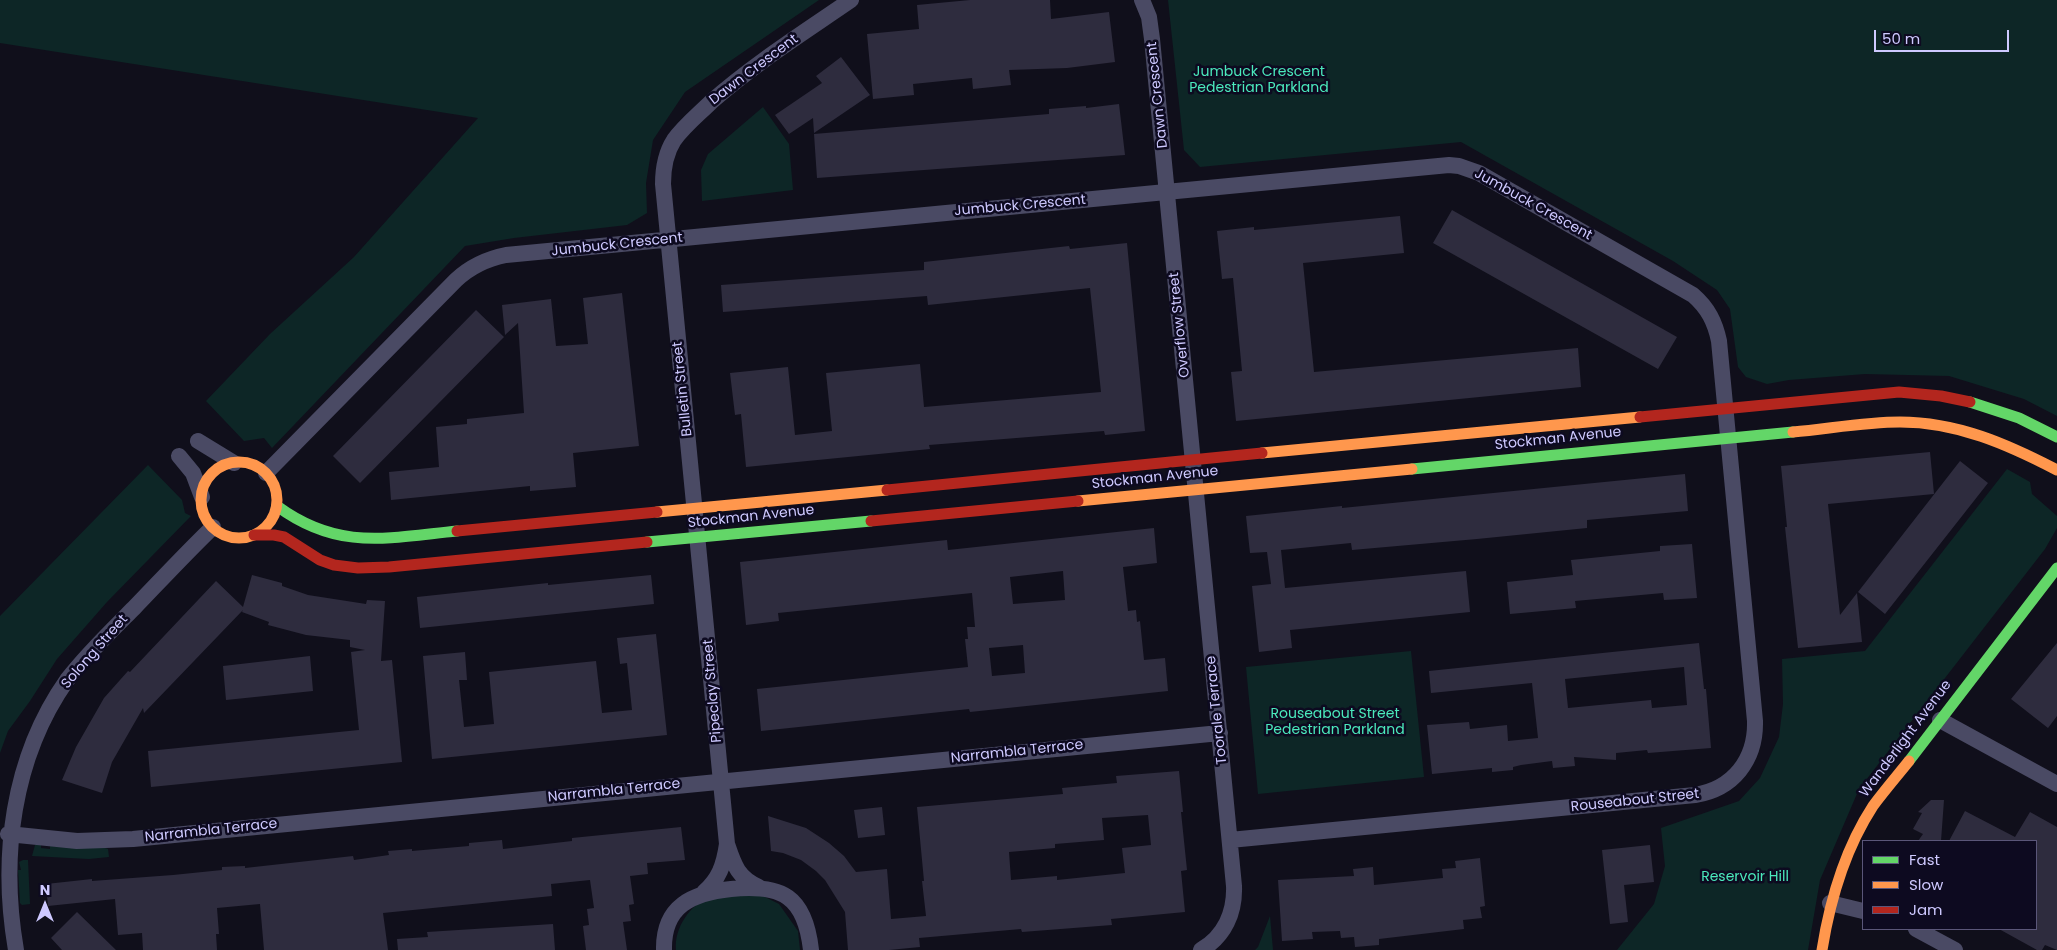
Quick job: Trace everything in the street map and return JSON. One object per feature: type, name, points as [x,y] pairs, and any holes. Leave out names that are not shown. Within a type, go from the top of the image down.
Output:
[{"type":"street","name":"Dawn Crescent","points":[[668,240],[663,173],[668,150],[674,140],[701,111],[744,74],[851,0]]},
{"type":"street","name":"Dawn Crescent","points":[[1142,0],[1151,30],[1167,192]]},
{"type":"street","name":"Jumbuck Crescent","points":[[266,473],[456,280],[484,261],[506,256],[1449,165],[1469,169],[1693,295],[1708,311],[1716,331],[1726,422]]},
{"type":"street","name":"Overflow Street","points":[[1167,192],[1193,459]]},
{"type":"street","name":"Bulletin Street","points":[[668,240],[697,537]]},
{"type":"street","name":"Stockman Avenue","points":[[254,535],[275,535],[288,539],[314,557],[329,564],[369,568],[1196,489],[1726,422],[1874,393],[1923,392],[1972,400],[2018,416],[2057,437]]},
{"type":"street","name":"Stockman Avenue","points":[[277,506],[300,522],[316,530],[344,538],[360,539],[1193,459],[1726,422],[1921,422],[1943,425],[1985,436],[2006,444],[2057,470]]},
{"type":"street","name":"Rouseabout Street","points":[[1230,840],[1695,795],[1715,790],[1733,779],[1749,758],[1756,732],[1726,422]]},
{"type":"street","points":[[198,441],[234,463]]},
{"type":"street","points":[[179,456],[193,473],[202,497],[204,513],[213,527],[222,534],[232,537],[254,535],[269,523],[277,506],[275,486],[266,473],[252,464],[234,463],[218,469],[210,476],[204,486],[202,497]]},
{"type":"street","name":"Toorale Terrace","points":[[1193,459],[1234,886],[1233,909],[1223,930],[1201,950]]},
{"type":"street","name":"Solong Street","points":[[16,950],[6,886],[8,834],[13,803],[24,764],[43,720],[59,693],[94,649],[213,527]]},
{"type":"street","name":"Pipeclay Street","points":[[697,537],[727,844],[737,870],[745,880],[759,887]]},
{"type":"street","name":"Wanderlight Avenue","points":[[1822,950],[1830,903],[1838,878],[1860,830],[1888,786],[2057,568]]},
{"type":"street","points":[[1940,720],[2057,784]]},
{"type":"street","name":"Narrambla Terrace","points":[[8,834],[77,841],[133,839],[1220,733]]},
{"type":"street","name":"Pipeclay Street","points":[[704,892],[714,884],[721,870],[727,844]]},
{"type":"street","points":[[664,950],[666,931],[673,914],[686,900],[704,892],[759,887],[776,890],[796,905],[808,927],[811,950]]},
{"type":"street","points":[[1830,903],[1862,911]]},
{"type":"street","points":[[1918,930],[1955,950]]},
{"type":"green space","points":[[0,0],[819,0],[685,92],[653,140],[646,183],[647,213],[627,225],[514,238],[465,246],[272,448],[264,438],[244,441],[206,401],[270,334],[354,257],[478,118],[0,43]]},
{"type":"green space","name":"Jumbuck Crescent Pedestrian Parkland","points":[[1168,0],[2057,0],[2057,416],[2024,399],[1949,376],[1865,374],[1789,380],[1767,384],[1746,377],[1738,367],[1730,309],[1717,290],[1673,261],[1461,142],[1200,167],[1184,150]]},
{"type":"green space","points":[[763,107],[789,144],[793,190],[702,201],[701,170],[708,154]]},
{"type":"green space","points":[[148,465],[182,500],[185,513],[191,516],[107,602],[57,659],[8,731],[0,753],[0,616]]},
{"type":"green space","name":"Reservoir Hill","points":[[2007,469],[2030,482],[2032,494],[2057,516],[2057,528],[2045,549],[1859,789],[1820,880],[1808,950],[1617,950],[1654,904],[1665,866],[1661,828],[1739,801],[1760,778],[1779,737],[1783,704],[1782,659],[1865,651]]},
{"type":"green space","name":"Rouseabout Street Pedestrian Parkland","points":[[1411,651],[1424,777],[1258,794],[1246,667]]},
{"type":"green space","points":[[35,845],[41,845],[41,848],[50,849],[50,846],[105,848],[108,849],[109,857],[89,859],[32,856]]},
{"type":"green space","points":[[28,860],[30,904],[22,905],[20,903],[18,870],[21,870],[19,862]]},
{"type":"green space","points":[[753,891],[779,904],[798,931],[800,950],[676,950],[676,942],[681,926],[696,905],[714,895]]},
{"type":"green space","points":[[1270,916],[1273,950],[1255,950],[1258,947]]},
{"type":"building","points":[[970,0],[1050,0],[1051,19],[1109,12],[1115,62],[1067,68],[1009,70],[1011,85],[973,89],[972,78],[913,84],[914,95],[873,99],[867,34],[919,29],[917,5]]},
{"type":"building","points":[[841,57],[870,95],[814,133],[813,118],[789,134],[775,115],[822,83],[816,76]]},
{"type":"building","points":[[1119,104],[1125,155],[817,178],[814,134],[1049,114],[1049,109],[1086,106],[1086,108]]},
{"type":"building","points":[[1452,210],[1677,337],[1658,369],[1433,243]]},
{"type":"building","points":[[1400,216],[1404,253],[1303,263],[1314,372],[1578,348],[1581,387],[1236,421],[1231,372],[1242,371],[1233,278],[1222,279],[1217,231],[1254,227],[1254,230]]},
{"type":"building","points":[[1127,243],[1145,431],[1105,435],[1104,431],[929,445],[930,449],[746,467],[741,414],[735,415],[730,373],[788,367],[795,435],[832,431],[826,373],[920,364],[924,407],[1101,392],[1090,288],[928,305],[927,296],[723,312],[721,285],[924,270],[924,262],[1069,246],[1070,249]]},
{"type":"building","points":[[622,293],[639,446],[573,453],[576,487],[530,491],[530,486],[391,500],[389,472],[439,467],[436,427],[467,424],[467,419],[524,413],[518,323],[505,335],[502,305],[551,299],[556,346],[588,344],[583,298]]},
{"type":"building","points":[[476,310],[504,337],[360,483],[333,456]]},
{"type":"building","points":[[1930,452],[1934,494],[1828,504],[1840,615],[1857,593],[1862,642],[1798,648],[1785,527],[1787,527],[1781,466]]},
{"type":"building","points":[[1960,461],[1988,483],[1885,614],[1858,592]]},
{"type":"building","points":[[1685,474],[1688,511],[1587,520],[1587,528],[1477,539],[1352,550],[1351,543],[1281,550],[1285,588],[1466,571],[1470,612],[1290,630],[1292,648],[1259,652],[1252,586],[1271,584],[1267,552],[1250,553],[1246,516]]},
{"type":"building","points":[[1154,528],[1157,563],[1123,567],[1128,611],[1136,610],[1137,622],[1140,621],[1144,660],[1165,658],[1168,691],[970,712],[969,709],[761,731],[757,689],[968,667],[965,639],[968,639],[967,627],[975,627],[972,593],[778,613],[779,621],[746,625],[740,562],[947,540],[948,550]],"holes":[[[1063,571],[1065,600],[1013,604],[1010,577]],[[1023,645],[1025,673],[992,676],[989,648]]]},
{"type":"building","points":[[1692,544],[1697,598],[1664,600],[1663,593],[1575,601],[1576,608],[1510,614],[1507,582],[1573,575],[1571,560],[1660,551],[1660,546]]},
{"type":"building","points":[[252,575],[282,583],[282,586],[308,595],[366,604],[367,600],[385,601],[381,661],[392,660],[402,762],[151,787],[148,751],[359,730],[351,652],[365,650],[350,647],[350,640],[306,635],[268,625],[269,622],[242,612],[243,610],[144,713],[143,708],[112,762],[102,793],[62,780],[76,747],[104,698],[128,671],[130,672],[216,581],[243,607]]},
{"type":"building","points":[[651,575],[654,604],[420,628],[417,597],[548,583],[548,585]]},
{"type":"building","points":[[656,634],[667,735],[432,759],[423,656],[465,652],[467,680],[459,680],[464,727],[494,724],[489,672],[596,661],[602,713],[632,710],[627,663],[620,664],[617,638]]},
{"type":"building","points":[[1699,643],[1704,689],[1706,689],[1711,748],[1648,753],[1647,750],[1616,753],[1616,760],[1574,757],[1575,766],[1553,768],[1552,761],[1521,765],[1513,767],[1513,770],[1492,772],[1492,768],[1432,774],[1427,725],[1469,722],[1470,729],[1507,725],[1508,741],[1538,738],[1532,683],[1431,693],[1429,671]],"holes":[[[1684,667],[1687,705],[1652,708],[1651,700],[1568,708],[1565,679]]]},
{"type":"building","points":[[2057,643],[2057,716],[2048,728],[2011,699]]},
{"type":"building","points":[[310,656],[313,691],[226,700],[223,666]]},
{"type":"building","points":[[1179,771],[1187,870],[1181,871],[1185,912],[1111,919],[1112,925],[1022,932],[1021,929],[919,938],[920,947],[889,950],[848,950],[845,912],[825,880],[801,860],[783,853],[771,851],[768,816],[806,828],[829,843],[844,856],[856,872],[887,869],[891,919],[926,916],[917,807],[1063,794],[1062,788],[1117,783],[1116,776]],"holes":[[[1148,815],[1151,845],[1122,848],[1125,873],[1057,880],[1057,876],[1011,880],[1009,852],[1055,848],[1055,844],[1104,840],[1102,818]]]},
{"type":"building","points":[[1931,800],[1944,800],[1941,840],[1919,840],[1923,834],[1913,829],[1922,813],[1918,812]]},
{"type":"building","points":[[882,807],[885,835],[858,838],[854,810]]},
{"type":"building","points":[[1965,811],[2015,837],[2030,812],[2057,827],[2057,950],[2045,945],[2042,950],[2037,950],[2001,930],[2037,930],[2037,840],[1950,840]]},
{"type":"building","points":[[681,827],[685,860],[647,863],[648,874],[630,876],[634,904],[629,905],[631,921],[623,922],[627,950],[586,950],[583,926],[589,925],[587,909],[594,908],[590,880],[551,884],[552,896],[383,913],[388,950],[264,950],[260,904],[217,908],[219,934],[216,934],[217,950],[143,950],[142,933],[118,935],[115,899],[48,906],[46,884],[92,879],[92,881],[173,875],[222,870],[222,867],[245,866],[245,868],[353,856],[354,860],[389,855],[388,851],[469,846],[469,843],[502,840],[503,849],[572,841],[572,838]]},
{"type":"building","points":[[1650,845],[1654,882],[1624,885],[1628,922],[1610,924],[1602,850]]},
{"type":"building","points":[[1480,858],[1485,906],[1480,907],[1482,918],[1463,920],[1464,929],[1379,939],[1379,945],[1355,947],[1354,937],[1341,938],[1340,931],[1312,932],[1313,939],[1282,941],[1278,880],[1354,876],[1353,869],[1373,867],[1374,885],[1443,878],[1442,869],[1456,868],[1455,861]]},
{"type":"building","points":[[77,912],[116,950],[62,950],[51,938]]},
{"type":"building","points":[[553,924],[555,950],[398,950],[397,939],[428,937],[427,932]]},
{"type":"traffic: fast","points":[[1970,402],[2019,418],[2057,437]]},
{"type":"traffic: fast","points":[[1412,469],[1793,432]]},
{"type":"traffic: fast","points":[[277,506],[299,520],[321,530],[342,536],[385,538],[457,531]]},
{"type":"traffic: fast","points":[[647,542],[871,521]]},
{"type":"traffic: fast","points":[[1909,761],[2057,568]]},
{"type":"traffic: slow","points":[[1262,453],[1640,417]]},
{"type":"traffic: slow","points":[[1793,432],[1887,422],[1942,426],[1962,430],[2000,443],[2057,470]]},
{"type":"traffic: slow","points":[[239,462],[253,465],[266,473],[274,486],[277,500],[274,514],[266,527],[253,535],[239,538],[225,535],[212,527],[204,514],[201,500],[204,486],[212,473],[225,465],[239,462]]},
{"type":"traffic: slow","points":[[1078,501],[1412,469]]},
{"type":"traffic: slow","points":[[657,512],[887,490]]},
{"type":"traffic: slow","points":[[1822,950],[1834,894],[1854,840],[1873,806],[1909,761]]},
{"type":"traffic: jam","points":[[1640,417],[1899,392],[1941,396],[1970,402]]},
{"type":"traffic: jam","points":[[887,490],[1262,453]]},
{"type":"traffic: jam","points":[[871,521],[1078,501]]},
{"type":"traffic: jam","points":[[457,531],[657,512]]},
{"type":"traffic: jam","points":[[254,535],[284,537],[320,560],[334,565],[358,568],[389,567],[647,542]]}]
